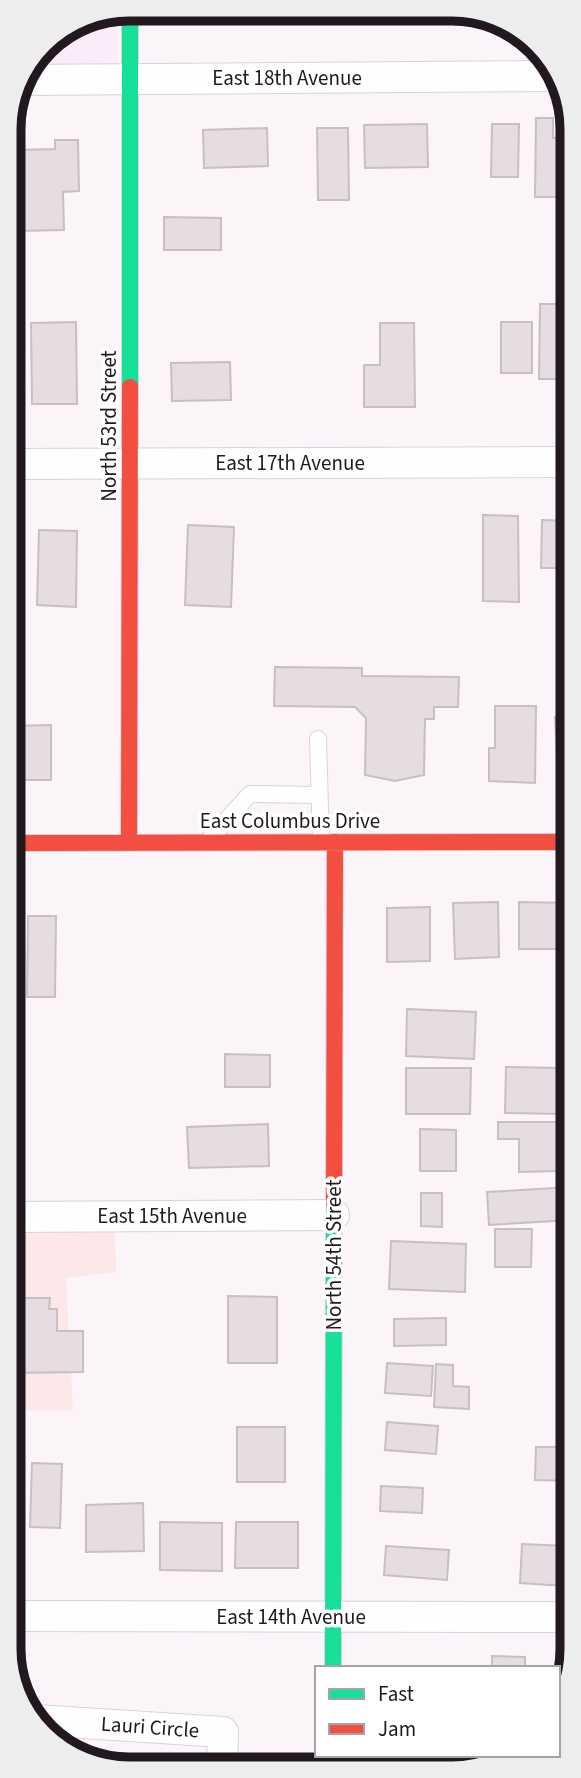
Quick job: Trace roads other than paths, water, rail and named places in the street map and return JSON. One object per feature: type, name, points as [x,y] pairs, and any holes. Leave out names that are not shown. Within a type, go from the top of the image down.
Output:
[{"type":"street","name":"North 53rd Street","points":[[129,842],[130,21]]},
{"type":"street","name":"East 18th Avenue","points":[[33,80],[546,76]]},
{"type":"street","name":"East 17th Avenue","points":[[21,464],[560,462]]},
{"type":"street","name":"North 54th Street","points":[[328,842],[334,1215],[333,1666]]},
{"type":"street","name":"East Columbus Drive","points":[[21,843],[560,842]]},
{"type":"street","name":"East 15th Avenue","points":[[21,1217],[334,1215]]},
{"type":"street","name":"East 14th Avenue","points":[[21,1616],[560,1617]]},
{"type":"street","name":"Lauri Circle","points":[[49,1721],[223,1732],[222,1757]]},
{"type":"lane","points":[[318,739],[319,795],[328,842]]},
{"type":"lane","points":[[207,842],[250,794],[319,795]]}]
